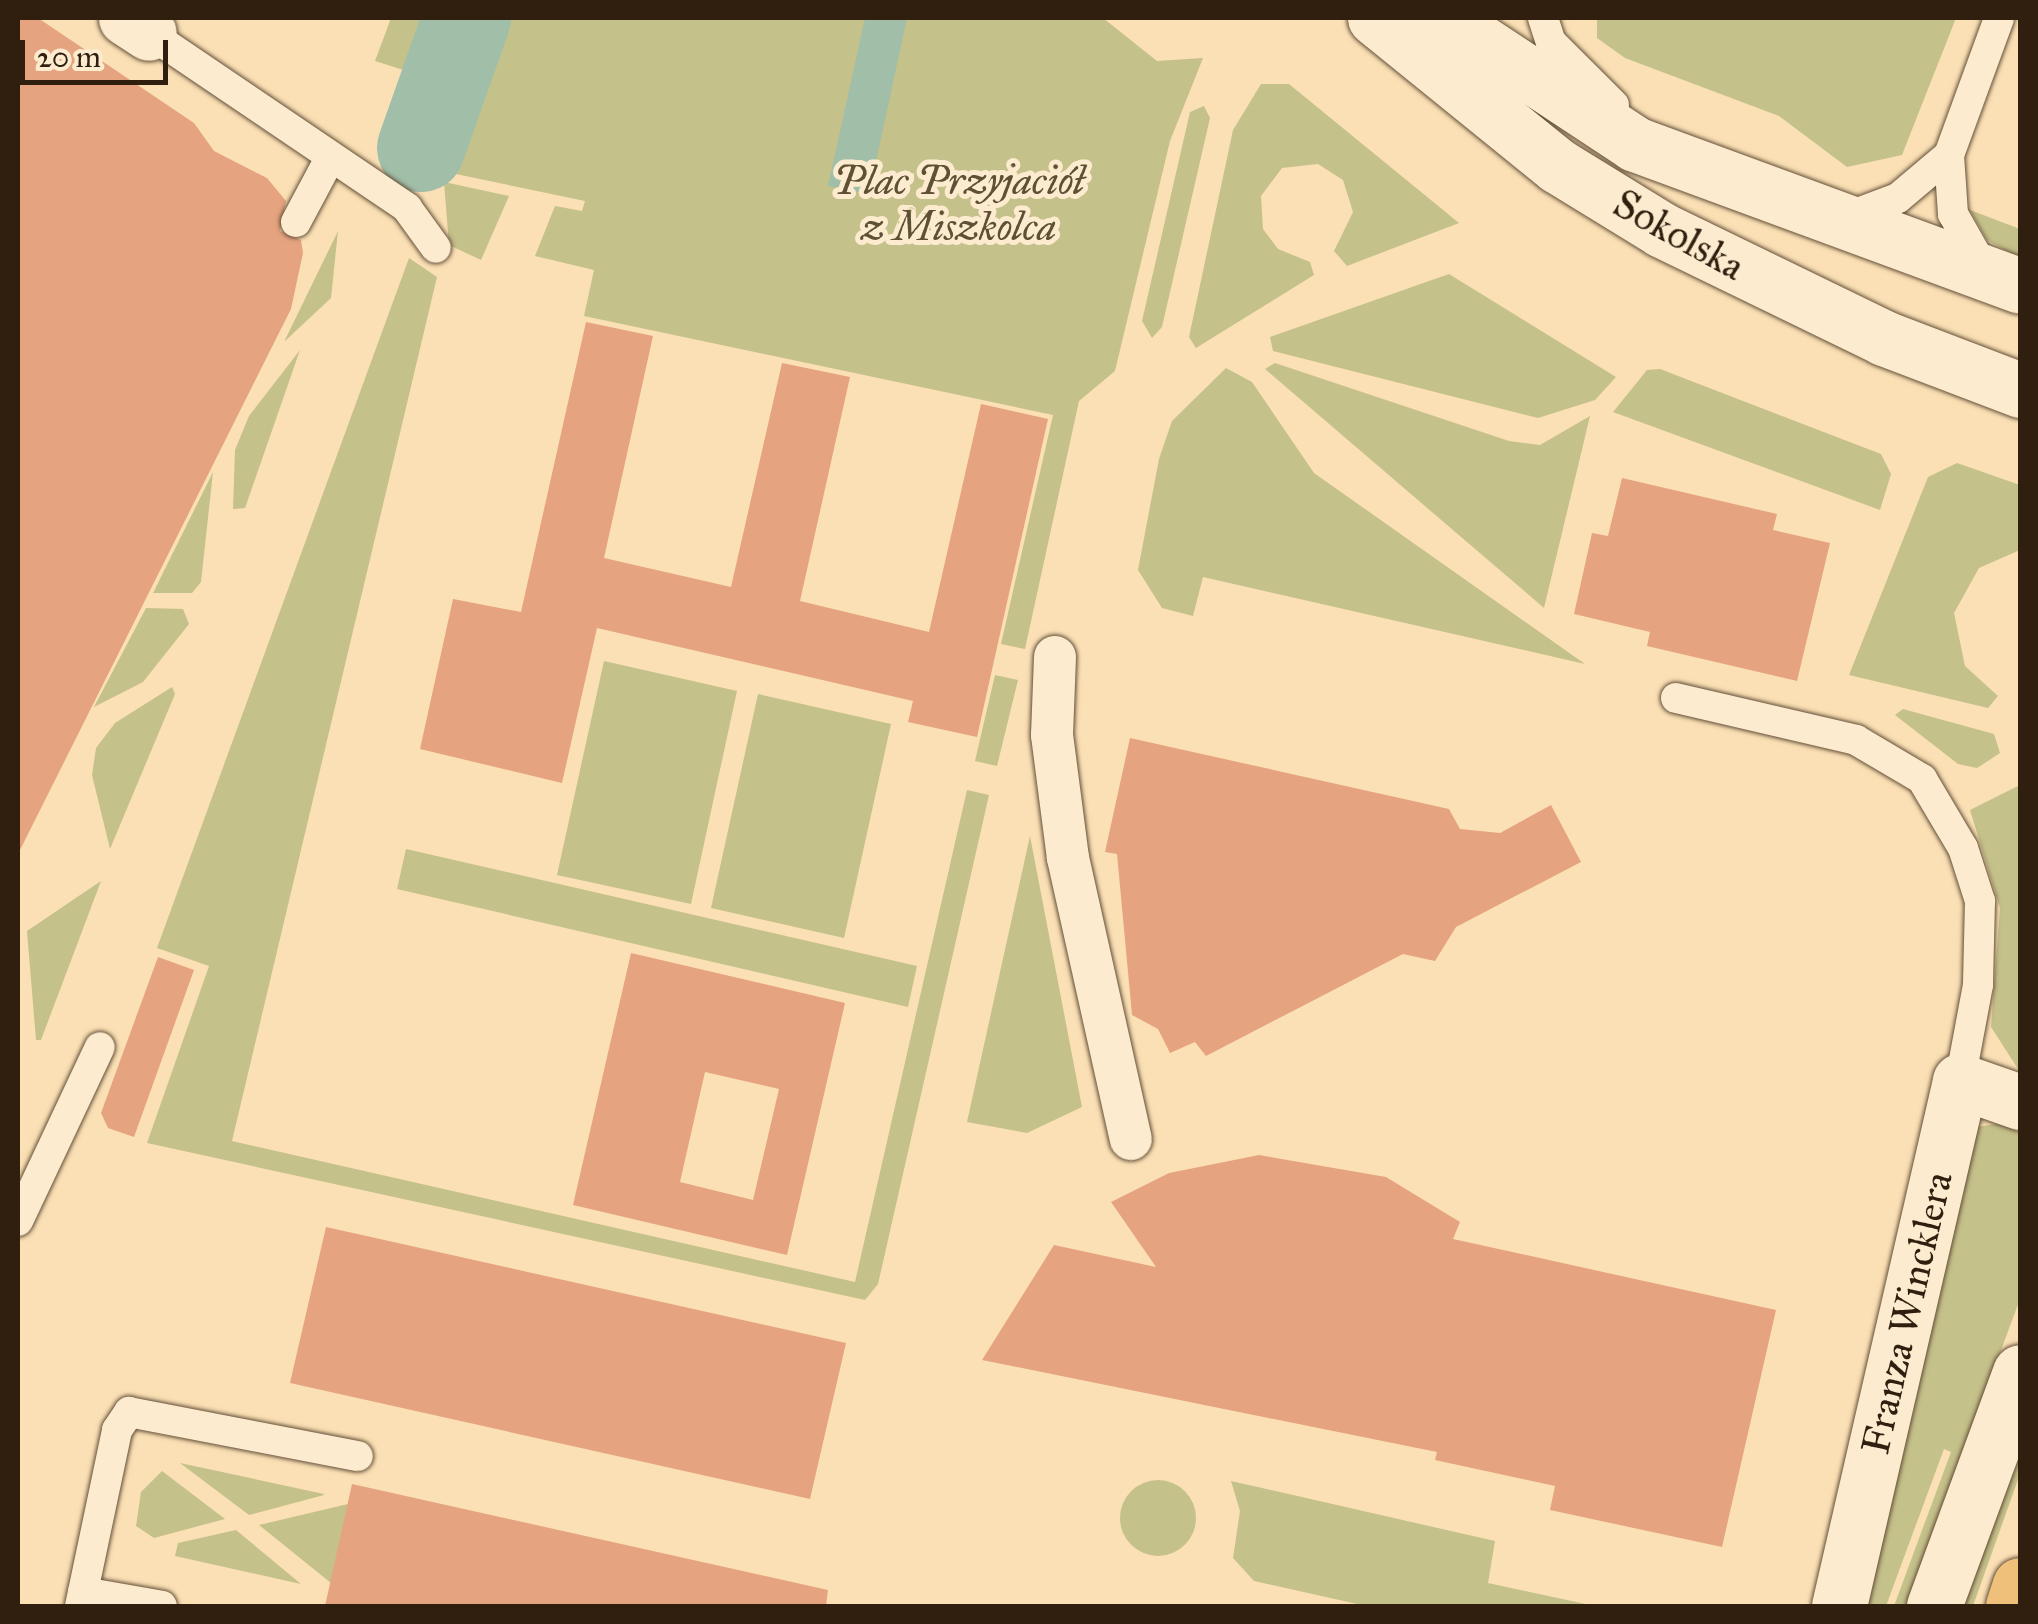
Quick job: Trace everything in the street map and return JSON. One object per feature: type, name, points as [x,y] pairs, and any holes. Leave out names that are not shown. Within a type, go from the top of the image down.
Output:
[{"type":"main road","points":[[2013,1606],[2020,1585]]},
{"type":"street","name":"Sokolska","points":[[1375,18],[1558,166],[1662,230],[1853,324],[2020,390]]},
{"type":"street","name":"Sokolska","points":[[1444,18],[1593,121],[1657,152],[2006,280]]},
{"type":"street","points":[[1055,657],[1052,735],[1068,858],[1131,1139]]},
{"type":"street","points":[[1960,1081],[2020,1102]]},
{"type":"street","name":"Franza Wincklera","points":[[1840,1606],[1960,1081]]},
{"type":"street","points":[[1934,1606],[2020,1372]]},
{"type":"lane","points":[[1543,18],[1551,42],[1657,152]]},
{"type":"lane","points":[[1999,18],[1950,155],[1958,228],[2006,280]]},
{"type":"lane","points":[[138,25],[408,208],[436,248]]},
{"type":"lane","points":[[1840,219],[1898,198],[1950,155]]},
{"type":"lane","points":[[296,222],[330,158]]},
{"type":"lane","points":[[1676,698],[1856,740],[1922,778],[1964,848],[1980,901],[1978,985],[1960,1081]]},
{"type":"lane","points":[[18,1221],[100,1048]]},
{"type":"lane","points":[[162,1606],[82,1599],[117,1430],[130,1412],[358,1456]]},
{"type":"green space","points":[[391,18],[436,18],[416,74],[375,61]]},
{"type":"green space","name":"Plac Przyjaciół z Miszkolca","points":[[506,18],[1103,18],[1157,61],[1203,58],[1170,141],[1115,371],[1079,401],[1025,649],[1001,644],[1053,415],[584,316],[594,270],[535,256],[555,206],[582,211],[585,201],[451,173]]},
{"type":"green space","points":[[1597,18],[1956,18],[1902,155],[1847,167],[1779,116],[1625,58],[1597,38]]},
{"type":"green space","points":[[1261,84],[1289,84],[1459,223],[1347,266],[1334,251],[1353,212],[1343,180],[1318,164],[1282,168],[1261,196],[1263,229],[1278,249],[1310,262],[1314,275],[1196,348],[1189,337],[1233,130]]},
{"type":"green space","points":[[1204,106],[1210,118],[1162,327],[1152,338],[1142,321],[1190,112]]},
{"type":"green space","points":[[444,182],[509,196],[481,260],[449,245]]},
{"type":"green space","points":[[1970,210],[2020,229],[2020,258],[1987,240]]},
{"type":"green space","points":[[338,231],[331,298],[285,341],[285,340]]},
{"type":"green space","points":[[409,258],[437,277],[232,1141],[855,1282],[967,790],[989,795],[878,1284],[865,1300],[147,1143],[209,966],[157,948]]},
{"type":"green space","points":[[1449,274],[1616,377],[1595,400],[1538,418],[1273,351],[1270,337]]},
{"type":"green space","points":[[300,350],[245,508],[233,509],[235,450],[249,416]]},
{"type":"green space","points":[[1275,363],[1509,441],[1540,445],[1590,416],[1544,608],[1265,369]]},
{"type":"green space","points":[[1226,368],[1252,382],[1314,473],[1585,664],[1203,577],[1193,616],[1162,608],[1138,570],[1159,459],[1172,421]]},
{"type":"green space","points":[[1660,369],[1881,454],[1891,474],[1880,510],[1613,412],[1647,370]]},
{"type":"green space","points":[[1957,463],[2020,485],[2020,550],[1979,568],[1954,613],[1965,666],[1998,696],[1988,708],[1849,675],[1928,477]]},
{"type":"green space","points":[[213,472],[201,582],[192,593],[153,593]]},
{"type":"green space","points":[[146,608],[183,609],[189,624],[143,682],[94,707]]},
{"type":"green space","points":[[604,661],[737,691],[691,904],[557,875]]},
{"type":"green space","points":[[995,675],[1018,680],[997,766],[975,761]]},
{"type":"green space","points":[[172,687],[175,694],[110,849],[92,775],[96,748],[115,723]]},
{"type":"green space","points":[[758,694],[891,724],[844,938],[711,908]]},
{"type":"green space","points":[[1903,709],[1994,734],[2000,753],[1977,768],[1958,764],[1895,715]]},
{"type":"green space","points":[[2020,785],[2020,1072],[1991,1027],[2000,908],[1970,810]]},
{"type":"green space","points":[[1030,836],[1082,1107],[1027,1133],[967,1122]]},
{"type":"green space","points":[[406,849],[917,966],[908,1007],[397,889]]},
{"type":"green space","points":[[101,881],[41,1040],[36,1040],[27,931]]},
{"type":"green space","points":[[2013,1121],[2020,1124],[2020,1299],[1906,1606],[1894,1606],[1951,1452],[1944,1449],[1886,1606],[1866,1606],[1977,1127]]},
{"type":"green space","points":[[2020,1449],[2020,1474],[1973,1606],[1962,1606]]},
{"type":"green space","points":[[180,1463],[324,1494],[324,1495],[249,1515]]},
{"type":"green space","points":[[162,1471],[225,1519],[154,1538],[136,1526],[141,1492]]},
{"type":"green space","points":[[1158,1480],[1185,1491],[1196,1518],[1185,1545],[1158,1556],[1131,1545],[1120,1518],[1131,1491]]},
{"type":"green space","points":[[1231,1481],[1495,1541],[1488,1583],[1595,1606],[1366,1606],[1254,1581],[1233,1558],[1240,1511]]},
{"type":"green space","points":[[348,1504],[331,1583],[259,1525]]},
{"type":"green space","points":[[236,1530],[301,1584],[175,1556],[178,1543]]},
{"type":"shaded area","points":[[452,18],[471,18],[428,140],[408,133]]},
{"type":"shaded area","points":[[865,18],[907,18],[869,194],[828,186]]},
{"type":"building","points":[[18,18],[38,18],[194,123],[214,151],[267,178],[286,201],[280,231],[301,240],[303,253],[291,309],[18,854]]},
{"type":"building","points":[[586,322],[653,336],[604,558],[731,587],[782,363],[850,377],[800,601],[929,632],[981,404],[1048,419],[977,737],[908,722],[913,701],[597,628],[562,783],[420,749],[453,599],[521,612]]},
{"type":"building","points":[[1622,478],[1777,514],[1773,530],[1830,543],[1797,681],[1647,646],[1650,632],[1574,614],[1592,533],[1608,536]]},
{"type":"building","points":[[1130,738],[1449,809],[1460,829],[1500,833],[1551,805],[1581,862],[1456,927],[1435,961],[1403,954],[1206,1056],[1195,1042],[1170,1053],[1158,1029],[1132,1015],[1117,854],[1105,852]]},
{"type":"building","points":[[631,953],[845,1003],[787,1255],[573,1205]],"holes":[[[705,1072],[779,1089],[753,1200],[680,1182]]]},
{"type":"building","points":[[158,957],[194,970],[134,1137],[108,1128],[101,1113]]},
{"type":"building","points":[[1259,1155],[1386,1177],[1460,1222],[1453,1239],[1776,1310],[1722,1547],[1550,1510],[1555,1486],[1435,1460],[1437,1452],[982,1360],[1054,1245],[1156,1267],[1111,1202],[1169,1173]]},
{"type":"building","points":[[326,1227],[846,1343],[810,1499],[290,1383]]},
{"type":"building","points":[[352,1484],[828,1590],[826,1606],[325,1606]]},
{"type":"waterway","points":[[421,148],[467,18]]}]
